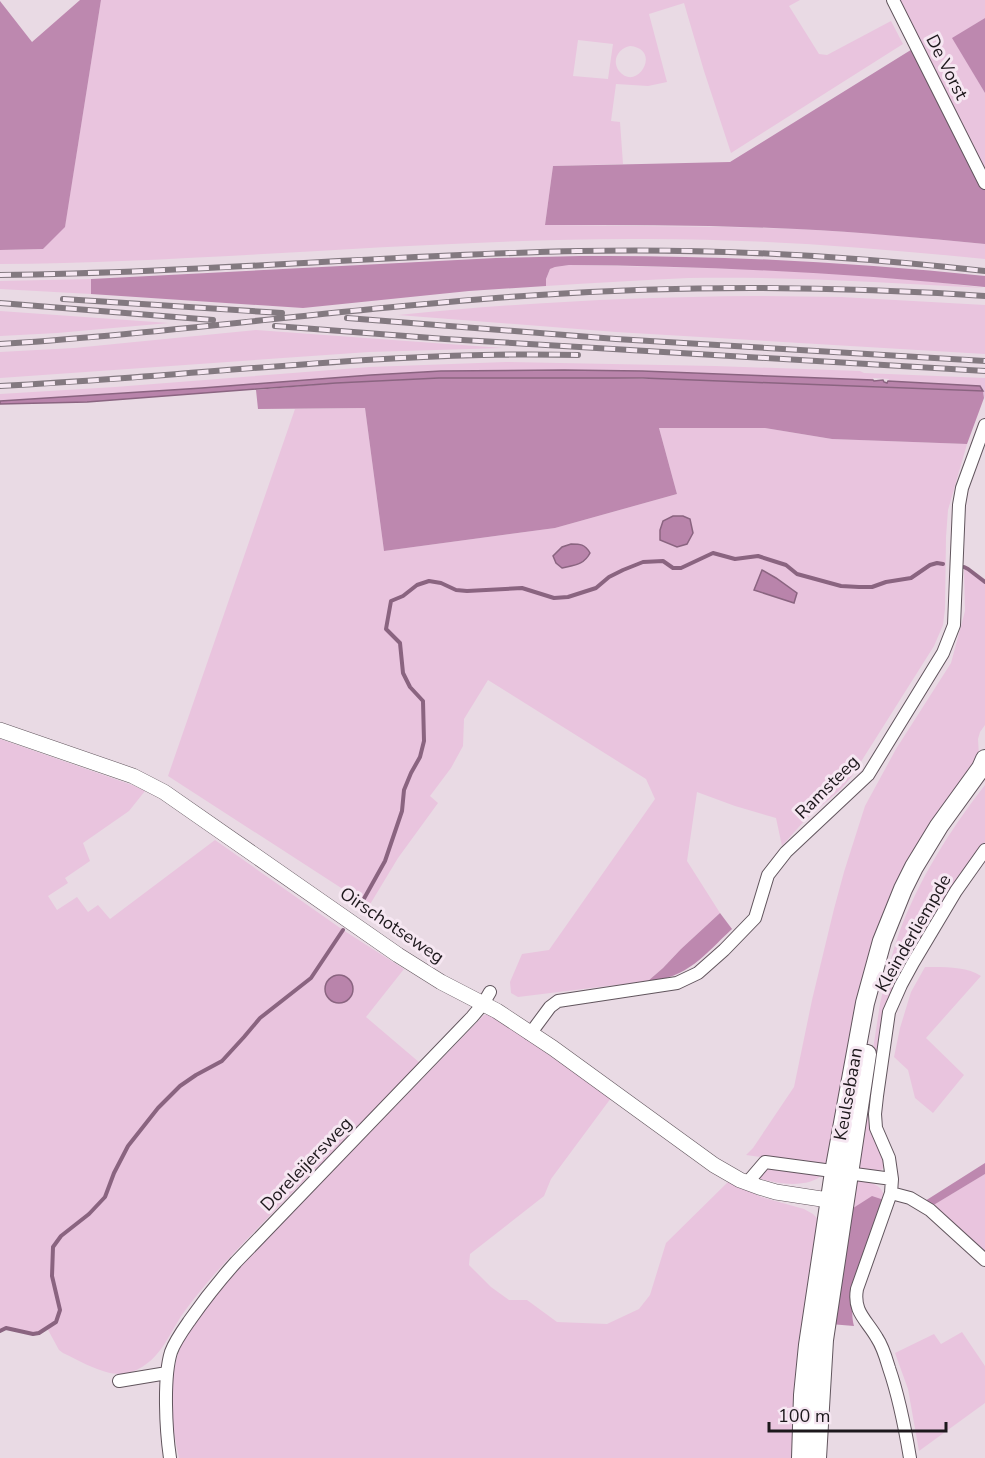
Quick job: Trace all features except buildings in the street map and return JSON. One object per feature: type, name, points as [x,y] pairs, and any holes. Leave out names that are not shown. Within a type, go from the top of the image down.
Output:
[{"type":"main road","points":[[985,741],[985,752]]},
{"type":"main road","name":"Keulsebaan","points":[[842,1173],[864,1002],[888,925],[915,867],[939,826],[985,759]]},
{"type":"main road","name":"Keulsebaan","points":[[801,1458],[803,1395],[808,1345],[885,966],[913,892],[931,858],[985,782]]},
{"type":"main road","name":"Keulsebaan","points":[[817,1458],[824,1340],[837,1202]]},
{"type":"street","name":"De Vorst","points":[[893,0],[985,183]]},
{"type":"street","name":"Ramsteeg","points":[[530,1034],[558,1000],[677,983],[698,972],[724,950],[754,918],[768,875],[786,852],[868,775],[942,653],[954,626],[959,505],[962,488],[985,425]]},
{"type":"street","name":"Oirschotseweg","points":[[0,730],[133,776],[164,792],[398,956],[441,982],[487,998],[530,1034],[714,1165],[747,1183],[776,1192],[837,1202]]},
{"type":"street","name":"Kleinderliempde","points":[[892,1179],[889,1158],[876,1128],[875,1114],[889,1012],[913,963],[956,891],[985,850]]},
{"type":"street","name":"Doreleijersweg","points":[[170,1458],[166,1385],[171,1352],[181,1333],[217,1284],[472,1017],[487,998]]},
{"type":"street","points":[[747,1183],[765,1162],[892,1179],[891,1193],[856,1289],[855,1299],[856,1306],[878,1339],[885,1357],[903,1418],[910,1458]]},
{"type":"street","points":[[891,1193],[910,1198],[930,1210],[985,1260]]},
{"type":"street","points":[[119,1381],[168,1373]]},
{"type":"shaded area","points":[[80,0],[101,0],[65,227],[43,249],[0,250],[0,1],[32,42]]},
{"type":"shaded area","points":[[101,0],[800,0],[789,6],[819,54],[827,55],[891,21],[903,44],[731,153],[684,3],[649,14],[667,82],[648,86],[616,84],[611,121],[620,122],[623,164],[553,166],[545,225],[729,227],[880,234],[985,244],[985,259],[807,244],[629,239],[472,243],[157,259],[0,264],[0,250],[43,249],[65,226]],"holes":[[[578,40],[613,44],[608,79],[573,76]],[[630,46],[640,49],[645,54],[646,61],[644,68],[633,77],[626,76],[619,71],[616,63],[617,55]]]},
{"type":"shaded area","points":[[898,0],[985,0],[985,18],[953,38],[985,93],[985,176]]},
{"type":"shaded area","points":[[985,18],[985,93],[952,38]]},
{"type":"shaded area","points":[[914,48],[985,189],[985,244],[797,229],[545,225],[553,166],[730,162]]},
{"type":"shaded area","points":[[581,256],[733,258],[884,267],[985,276],[985,287],[777,271],[569,265],[550,269],[546,286],[469,291],[303,308],[91,294],[91,279],[496,258]]},
{"type":"shaded area","points":[[569,265],[753,269],[842,274],[985,288],[762,278],[670,279],[546,286],[550,269]]},
{"type":"shaded area","points":[[91,279],[91,294],[0,289],[0,281]]},
{"type":"shaded area","points":[[755,296],[841,297],[985,305],[985,354],[616,332],[398,315],[574,301]]},
{"type":"shaded area","points":[[0,311],[169,323],[0,336]]},
{"type":"shaded area","points":[[256,330],[503,348],[369,352],[0,378],[0,352],[74,348]]},
{"type":"shaded area","points":[[506,362],[715,366],[985,378],[985,399],[982,388],[888,381],[889,379],[564,370],[441,371],[87,397],[0,401],[0,394],[370,367]]},
{"type":"shaded area","points":[[564,370],[883,380],[887,383],[888,381],[980,386],[983,391],[643,378],[439,378],[336,383],[87,402],[0,404],[0,401],[371,375],[441,371]]},
{"type":"shaded area","points":[[562,377],[716,380],[983,391],[984,398],[967,444],[832,439],[765,428],[659,428],[677,494],[555,528],[384,551],[365,408],[258,409],[256,390],[439,378]]},
{"type":"shaded area","points":[[365,408],[384,551],[555,528],[677,494],[659,428],[765,428],[832,439],[967,444],[948,510],[945,609],[943,625],[934,646],[852,776],[841,789],[805,820],[782,846],[776,818],[697,792],[687,861],[720,913],[648,981],[518,997],[511,993],[510,982],[522,954],[549,950],[655,799],[646,779],[488,680],[464,719],[463,746],[451,768],[430,796],[438,803],[398,858],[369,906],[168,776],[295,409]]},
{"type":"shaded area","points":[[673,516],[690,519],[693,533],[687,544],[677,547],[660,540],[663,521]]},
{"type":"shaded area","points":[[571,544],[582,545],[590,553],[582,562],[562,568],[553,556],[562,547]]},
{"type":"shaded area","points":[[964,569],[985,583],[985,725],[978,739],[979,756],[941,819],[852,1027],[827,1166],[746,1155],[794,1087],[834,909],[865,806],[896,749],[951,663],[965,611]]},
{"type":"shaded area","points":[[762,570],[797,593],[794,603],[754,590]]},
{"type":"shaded area","points":[[0,739],[145,791],[129,811],[83,843],[90,861],[65,878],[68,883],[48,896],[57,910],[77,897],[88,912],[98,905],[110,919],[215,840],[343,930],[404,969],[366,1017],[420,1063],[221,1267],[187,1308],[158,1353],[143,1367],[124,1374],[97,1369],[63,1353],[47,1328],[33,1334],[6,1328],[0,1331]]},
{"type":"shaded area","points":[[985,785],[985,842],[904,971],[871,1105],[884,1160],[883,1168],[879,1173],[854,1172],[880,1004],[899,933],[916,893],[936,856]]},
{"type":"shaded area","points":[[720,913],[732,929],[713,947],[694,964],[674,976],[648,981],[663,968]]},
{"type":"shaded area","points":[[925,967],[961,969],[981,976],[926,1038],[964,1075],[933,1113],[915,1098],[908,1070],[894,1057],[911,992]]},
{"type":"shaded area","points":[[339,975],[349,979],[353,989],[349,999],[339,1003],[329,999],[325,989],[329,979]]},
{"type":"shaded area","points":[[490,1014],[611,1098],[551,1179],[544,1196],[470,1254],[469,1265],[491,1287],[509,1300],[527,1300],[557,1322],[607,1324],[639,1309],[650,1295],[666,1243],[729,1181],[761,1197],[804,1209],[813,1214],[819,1220],[796,1458],[179,1458],[173,1425],[173,1376],[182,1344],[207,1301],[484,1015]]},
{"type":"shaded area","points":[[985,1163],[985,1174],[932,1206],[925,1201]]},
{"type":"shaded area","points":[[770,1168],[823,1174],[809,1182],[792,1184],[758,1178]]},
{"type":"shaded area","points":[[985,1174],[985,1253],[932,1206]]},
{"type":"shaded area","points":[[852,1180],[869,1182],[878,1186],[884,1200],[848,1212]]},
{"type":"shaded area","points":[[872,1196],[884,1200],[867,1245],[857,1281],[852,1313],[854,1326],[830,1324],[847,1212]]},
{"type":"shaded area","points":[[962,1332],[985,1366],[985,1403],[919,1451],[908,1389],[895,1353],[934,1334],[941,1344]]},
{"type":"waterway","points":[[361,904],[385,861],[402,811],[404,790],[420,757],[424,741],[423,701],[410,687],[403,673],[400,643],[386,629],[391,601],[403,596],[417,585],[429,581],[441,583],[456,590],[467,591],[522,588],[554,598],[568,597],[596,588],[609,577],[643,562],[663,561],[673,568],[681,568],[713,553],[735,559],[758,556],[786,565],[797,574],[841,586],[859,587],[872,587],[911,578],[930,565],[943,564]]},
{"type":"waterway","points":[[964,567],[985,582]]},
{"type":"waterway","points":[[0,1331],[6,1328],[33,1334],[39,1333],[56,1322],[60,1310],[52,1276],[53,1247],[61,1236],[89,1214],[105,1197],[128,1146],[158,1108],[180,1086],[222,1061],[260,1018],[311,978],[343,930]]},
{"type":"railway","points":[[0,275],[145,271],[507,253],[630,250],[782,254],[985,271]]},
{"type":"railway","points":[[0,344],[472,300],[595,292],[762,288],[873,290],[985,296]]},
{"type":"railway","points":[[63,299],[282,313]]},
{"type":"railway","points":[[0,303],[213,320]]},
{"type":"railway","points":[[347,318],[616,339],[985,361]]},
{"type":"railway","points":[[275,326],[445,339],[985,371]]},
{"type":"railway","points":[[0,386],[433,356],[578,355]]}]
